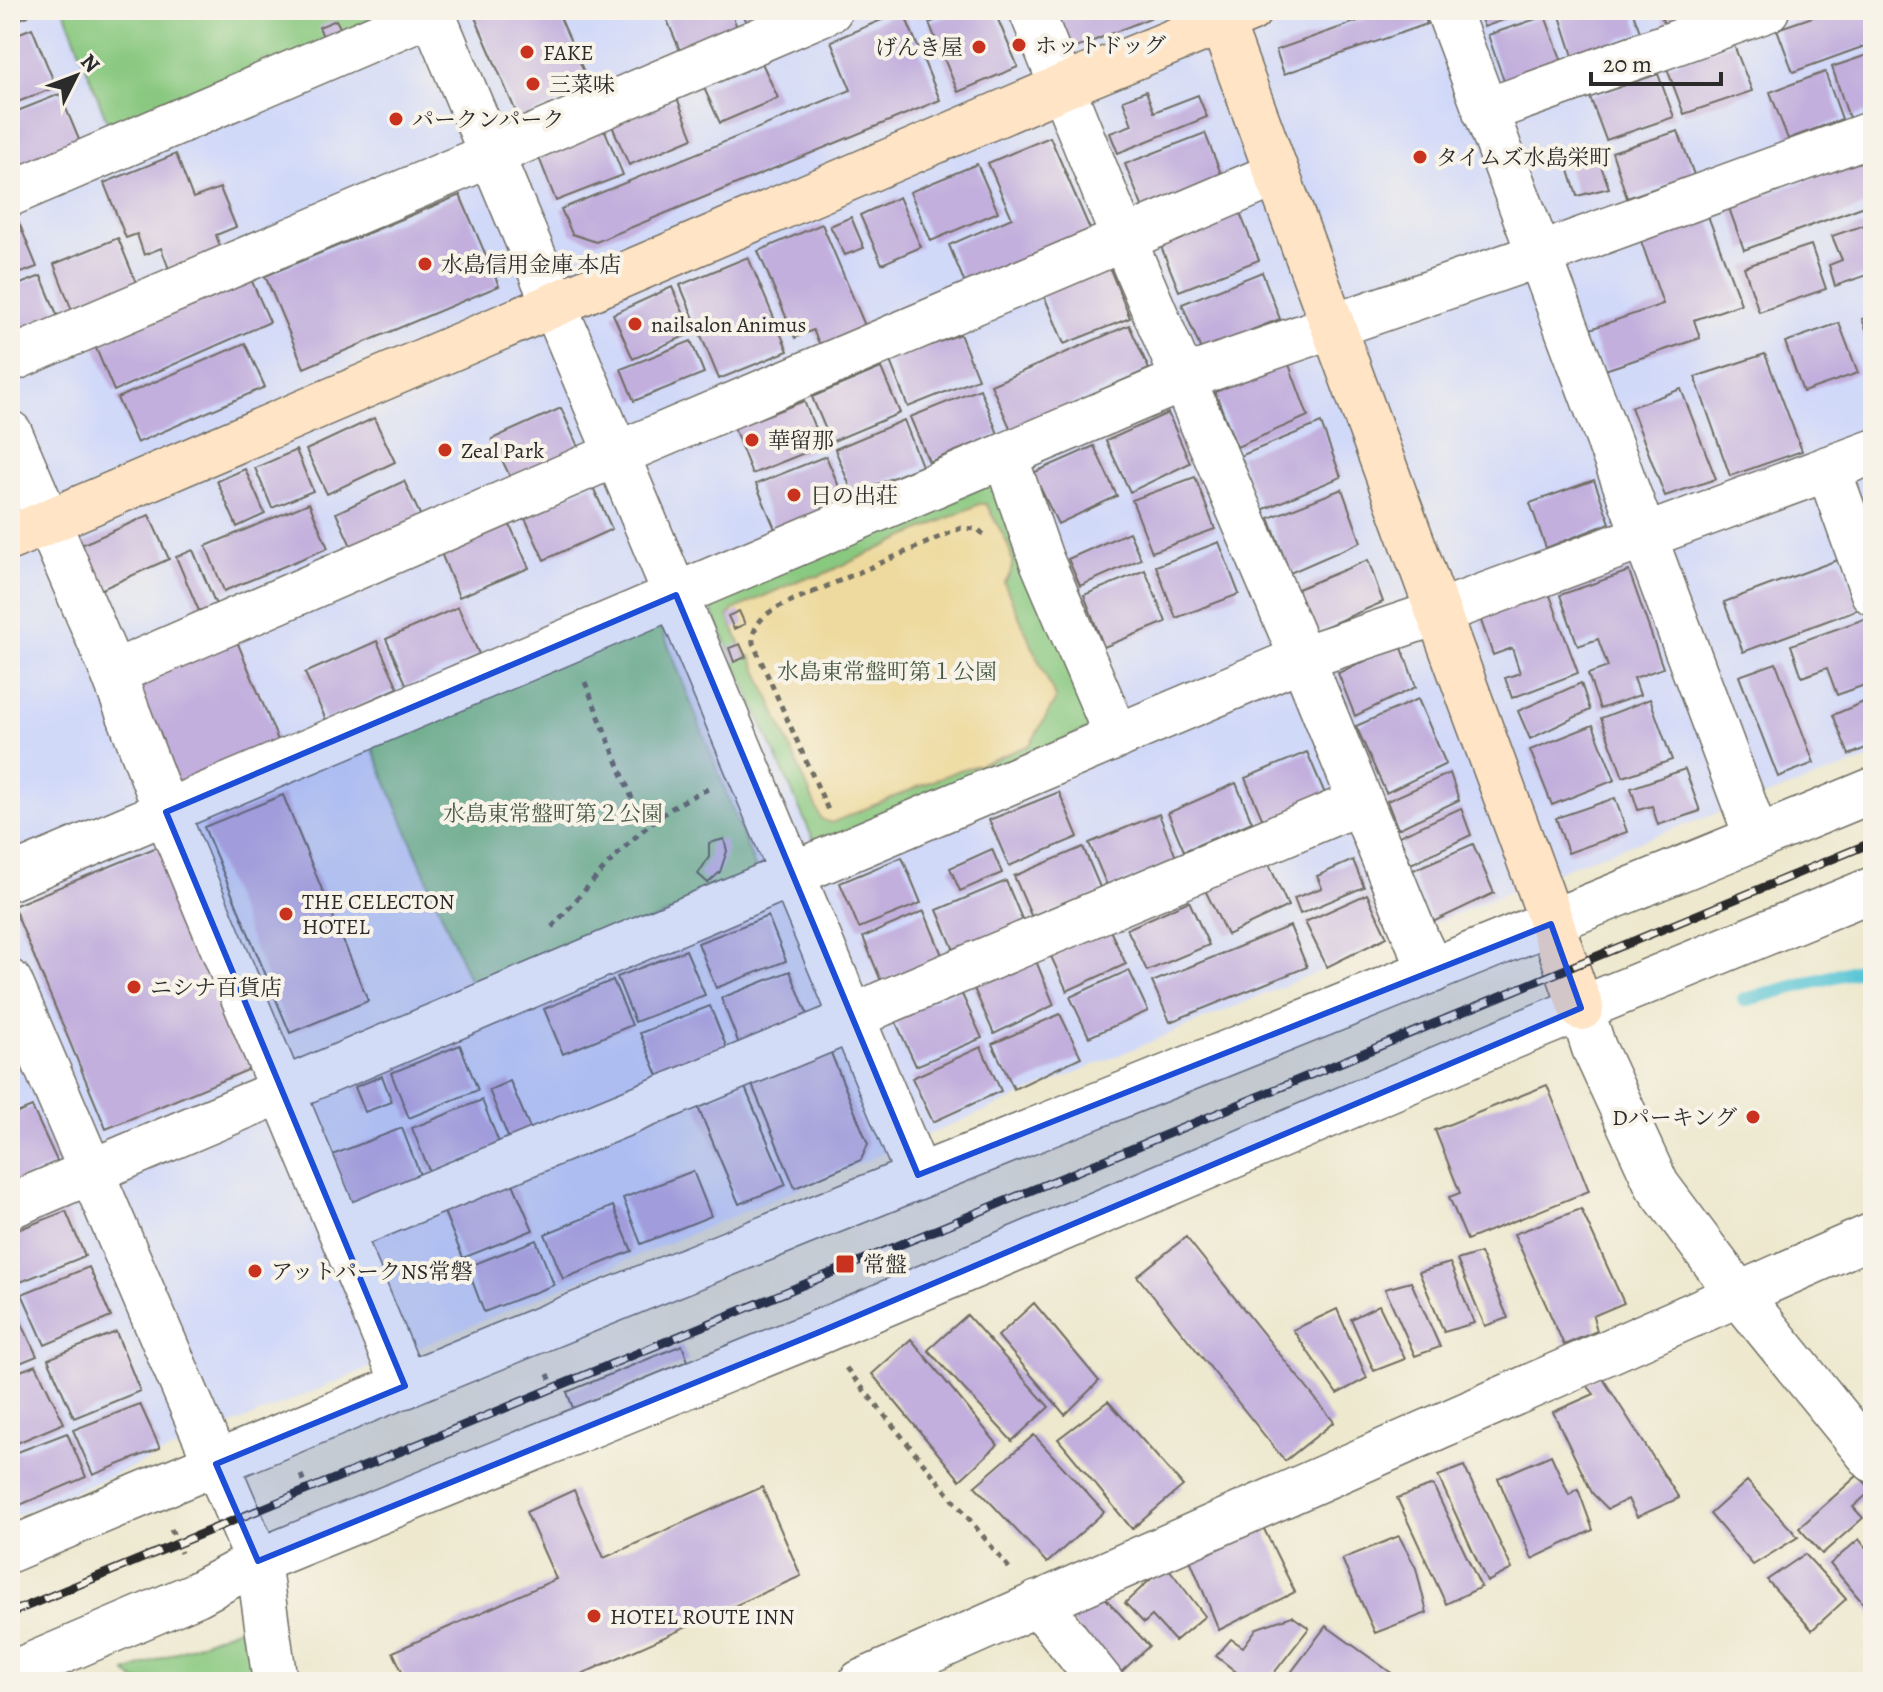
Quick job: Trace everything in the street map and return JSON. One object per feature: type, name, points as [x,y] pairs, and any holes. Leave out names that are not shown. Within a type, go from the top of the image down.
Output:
[{"type":"street","points":[[10,360],[830,10]]},
{"type":"street","points":[[1031,10],[1124,240],[1432,971]]},
{"type":"street","points":[[1448,10],[1757,838]]},
{"type":"street","points":[[1485,111],[1767,10]]},
{"type":"street","points":[[10,194],[434,11],[918,1175]]},
{"type":"street","points":[[29,530],[1230,14],[1277,174],[1594,1048],[1657,1185],[1740,1296],[1873,1460]]},
{"type":"street","points":[[10,878],[1184,379],[1539,255],[1873,133]]},
{"type":"street","points":[[113,673],[617,454],[1277,174]]},
{"type":"street","points":[[10,433],[29,530],[113,673],[166,812],[405,1386]]},
{"type":"street","points":[[10,1206],[1302,658],[1437,613],[1873,452]]},
{"type":"street","points":[[1005,456],[1041,559],[1117,737]]},
{"type":"street","points":[[1828,468],[1873,593]]},
{"type":"street","points":[[13,1542],[216,1464],[918,1175],[1551,924],[1873,790]]},
{"type":"street","points":[[341,1231],[1360,802]]},
{"type":"street","points":[[10,1674],[197,1594],[258,1561],[817,1333],[1581,1008],[1873,889]]},
{"type":"street","points":[[10,982],[258,1561],[275,1682]]},
{"type":"street","points":[[861,1682],[1873,1235]]},
{"type":"street","points":[[1038,1603],[1101,1682]]},
{"type":"path","points":[[835,813],[829,812],[824,805],[753,643],[755,625],[761,618],[816,591],[961,528],[981,531],[989,544]]},
{"type":"path","points":[[797,544],[816,591]]},
{"type":"path","points":[[568,641],[644,828]]},
{"type":"path","points":[[542,982],[536,959],[546,934],[644,828],[665,811],[692,796],[750,772]]},
{"type":"path","points":[[817,1333],[1038,1603]]},
{"type":"path","points":[[543,1361],[559,1404]]},
{"type":"path","points":[[301,1474],[312,1500]]},
{"type":"path","points":[[166,1517],[181,1554]]},
{"type":"highlighted area","points":[[676,595],[918,1175],[1551,924],[1581,1008],[817,1333],[258,1561],[216,1464],[405,1386],[166,812]]},
{"type":"shaded area","points":[[10,10],[1873,10],[1873,758],[1581,862],[10,1518]]},
{"type":"green space","points":[[64,10],[395,10],[112,134]]},
{"type":"green space","name":"水島東常盤町第１公園","points":[[996,478],[1099,724],[817,848],[708,602]]},
{"type":"green space","name":"水島東常盤町第２公園","points":[[659,621],[758,875],[476,996],[369,740]]},
{"type":"green space","points":[[246,1625],[259,1682],[136,1682],[126,1672]]},
{"type":"sand","name":"水島東常盤町第１公園","points":[[979,504],[986,504],[1008,546],[1012,565],[1004,583],[1056,699],[1030,745],[959,770],[831,823],[821,819],[751,656],[746,657],[728,616],[733,610],[804,578],[819,576]]},
{"type":"building","points":[[10,10],[26,10],[28,16],[10,22]]},
{"type":"building","points":[[487,10],[557,10],[591,88],[519,119],[474,15]]},
{"type":"building","points":[[663,10],[730,10],[737,27],[680,51]]},
{"type":"building","points":[[741,10],[777,10],[747,23]]},
{"type":"building","points":[[953,10],[994,10],[1018,67],[958,92],[929,23],[954,13]]},
{"type":"building","points":[[1055,10],[1159,10],[1150,18],[1071,50]]},
{"type":"building","points":[[1389,10],[1422,10],[1427,24],[1284,74],[1276,50]]},
{"type":"building","points":[[1478,10],[1531,10],[1484,27]]},
{"type":"building","points":[[1558,10],[1632,10],[1640,32],[1573,56]]},
{"type":"building","points":[[1659,10],[1701,10],[1664,24]]},
{"type":"building","points":[[1833,10],[1873,10],[1873,43],[1793,72],[1777,29]]},
{"type":"building","points":[[903,11],[940,100],[596,242],[572,234],[561,209],[851,90],[831,41]]},
{"type":"building","points":[[1545,16],[1564,67],[1506,87],[1488,35]]},
{"type":"building","points":[[336,20],[342,31],[324,39],[319,27]]},
{"type":"building","points":[[32,28],[56,87],[10,105],[10,37]]},
{"type":"building","points":[[1733,43],[1752,91],[1684,114],[1666,66]]},
{"type":"building","points":[[1873,53],[1873,110],[1849,118],[1832,67]]},
{"type":"building","points":[[762,63],[778,98],[720,123],[704,88]]},
{"type":"building","points":[[1825,72],[1842,119],[1788,139],[1770,92]]},
{"type":"building","points":[[1658,74],[1674,117],[1606,140],[1590,97]]},
{"type":"building","points":[[1146,91],[1154,112],[1198,95],[1207,117],[1118,153],[1110,133],[1132,125],[1123,100]]},
{"type":"building","points":[[60,94],[80,142],[15,169],[10,157],[10,114]]},
{"type":"building","points":[[677,98],[693,138],[629,165],[612,126]]},
{"type":"building","points":[[604,128],[623,175],[556,201],[538,155]]},
{"type":"building","points":[[1678,131],[1694,175],[1627,198],[1612,152]]},
{"type":"building","points":[[1205,133],[1223,179],[1144,211],[1125,164]]},
{"type":"building","points":[[1050,137],[1092,234],[966,286],[949,245],[1012,218],[988,163]]},
{"type":"building","points":[[176,154],[193,198],[220,188],[236,227],[216,235],[221,249],[169,269],[161,248],[144,255],[137,234],[126,238],[104,183]]},
{"type":"building","points":[[1597,155],[1609,188],[1577,196],[1567,164]]},
{"type":"building","points":[[1863,161],[1873,186],[1873,203],[1744,250],[1729,208]]},
{"type":"building","points":[[977,164],[998,212],[931,241],[910,192]]},
{"type":"building","points":[[460,195],[499,286],[304,368],[265,276]]},
{"type":"building","points":[[899,197],[921,247],[882,264],[860,215]]},
{"type":"building","points":[[1240,213],[1259,260],[1179,291],[1160,244]]},
{"type":"building","points":[[1708,216],[1741,304],[1694,320],[1700,338],[1605,370],[1590,329],[1663,304],[1640,238]]},
{"type":"building","points":[[851,217],[864,248],[845,255],[830,226]]},
{"type":"building","points":[[17,218],[37,267],[10,277],[10,221]]},
{"type":"building","points":[[1873,222],[1873,273],[1835,286],[1829,265],[1842,260],[1832,236]]},
{"type":"building","points":[[822,224],[866,328],[821,347],[813,330],[795,338],[758,251]]},
{"type":"building","points":[[118,238],[138,287],[73,313],[54,264]]},
{"type":"building","points":[[1811,245],[1826,289],[1759,312],[1744,267]]},
{"type":"building","points":[[748,257],[788,351],[719,379],[680,285]]},
{"type":"building","points":[[1108,264],[1130,318],[1064,344],[1042,291]]},
{"type":"building","points":[[1262,272],[1280,319],[1201,350],[1182,304]]},
{"type":"building","points":[[41,276],[61,324],[10,344],[10,288]]},
{"type":"building","points":[[250,277],[270,322],[114,391],[95,346]]},
{"type":"building","points":[[672,287],[692,333],[633,359],[613,314]]},
{"type":"building","points":[[1873,315],[1873,347],[1862,319]]},
{"type":"building","points":[[1839,323],[1858,373],[1803,392],[1785,342]]},
{"type":"building","points":[[1129,325],[1149,369],[1011,430],[991,385]]},
{"type":"building","points":[[960,334],[978,379],[908,407],[890,361]]},
{"type":"building","points":[[691,341],[704,373],[634,401],[621,369]]},
{"type":"building","points":[[245,343],[265,387],[137,443],[117,398]]},
{"type":"building","points":[[1765,354],[1802,451],[1730,476],[1695,377]]},
{"type":"building","points":[[1288,362],[1308,416],[1237,447],[1215,392]]},
{"type":"building","points":[[881,368],[900,413],[831,442],[812,397]]},
{"type":"building","points":[[980,389],[998,434],[929,462],[910,417]]},
{"type":"building","points":[[1681,389],[1716,479],[1665,496],[1631,407]]},
{"type":"building","points":[[804,401],[822,446],[752,474],[734,428]]},
{"type":"building","points":[[561,408],[580,451],[513,483],[492,439]]},
{"type":"building","points":[[1168,413],[1190,463],[1130,492],[1106,441]]},
{"type":"building","points":[[374,418],[395,462],[327,494],[306,450]]},
{"type":"building","points":[[904,420],[922,466],[853,494],[835,449]]},
{"type":"building","points":[[1321,423],[1341,477],[1262,510],[1240,456]]},
{"type":"building","points":[[1094,446],[1117,496],[1058,524],[1033,473]]},
{"type":"building","points":[[296,450],[313,491],[272,508],[255,468]]},
{"type":"building","points":[[826,456],[845,501],[775,529],[756,484]]},
{"type":"building","points":[[245,469],[265,514],[237,527],[217,481]]},
{"type":"building","points":[[1195,477],[1215,529],[1152,552],[1132,500]]},
{"type":"building","points":[[1594,480],[1610,523],[1546,548],[1530,503]]},
{"type":"building","points":[[404,481],[425,525],[356,557],[336,513]]},
{"type":"building","points":[[592,485],[612,529],[544,560],[524,516]]},
{"type":"building","points":[[1342,489],[1361,542],[1290,573],[1269,518]]},
{"type":"building","points":[[309,503],[328,548],[224,591],[206,546]]},
{"type":"building","points":[[149,515],[169,559],[100,590],[81,545]]},
{"type":"building","points":[[509,523],[529,568],[459,597],[441,553]]},
{"type":"building","points":[[1129,532],[1141,559],[1080,586],[1068,559]]},
{"type":"building","points":[[1219,542],[1239,594],[1176,618],[1156,566]]},
{"type":"building","points":[[193,550],[216,605],[199,611],[176,557]]},
{"type":"building","points":[[1840,559],[1859,609],[1743,652],[1724,602]]},
{"type":"building","points":[[1368,560],[1383,602],[1311,633],[1295,590]]},
{"type":"building","points":[[1145,570],[1166,622],[1104,647],[1084,595]]},
{"type":"building","points":[[1629,571],[1663,668],[1634,678],[1640,695],[1600,709],[1588,674],[1608,667],[1598,639],[1578,646],[1560,595]]},
{"type":"building","points":[[1548,590],[1578,673],[1512,698],[1505,678],[1520,673],[1512,648],[1493,655],[1479,615]]},
{"type":"building","points":[[458,607],[479,654],[407,686],[386,639]]},
{"type":"building","points":[[739,611],[745,624],[734,629],[728,616]]},
{"type":"building","points":[[1867,618],[1873,635],[1873,682],[1837,695],[1827,668],[1802,677],[1791,645]]},
{"type":"building","points":[[236,639],[280,745],[177,788],[132,681]]},
{"type":"building","points":[[377,641],[398,688],[326,720],[305,673]]},
{"type":"building","points":[[740,644],[746,657],[734,662],[729,648]]},
{"type":"building","points":[[1401,645],[1416,687],[1355,716],[1338,673]]},
{"type":"building","points":[[1776,663],[1814,763],[1778,777],[1739,676]]},
{"type":"building","points":[[1581,683],[1590,710],[1530,739],[1518,711]]},
{"type":"building","points":[[1873,698],[1873,745],[1849,755],[1833,715]]},
{"type":"building","points":[[1418,699],[1446,764],[1386,793],[1356,726]]},
{"type":"building","points":[[1650,699],[1672,760],[1623,777],[1601,718]]},
{"type":"building","points":[[1593,725],[1615,780],[1552,805],[1530,750]]},
{"type":"building","points":[[1307,752],[1326,796],[1264,823],[1245,778]]},
{"type":"building","points":[[1685,769],[1700,811],[1658,825],[1652,806],[1638,810],[1631,788]]},
{"type":"building","points":[[1450,773],[1459,800],[1398,829],[1387,801]]},
{"type":"building","points":[[1236,783],[1252,822],[1184,851],[1168,813]]},
{"type":"building","points":[[1059,792],[1078,837],[1009,866],[989,820]]},
{"type":"building","name":"THE CELECTON HOTEL","points":[[283,795],[368,1001],[290,1033],[204,827]]},
{"type":"building","points":[[1615,798],[1627,832],[1568,853],[1556,818]]},
{"type":"building","points":[[1461,808],[1471,835],[1411,864],[1399,836]]},
{"type":"building","points":[[1159,814],[1177,860],[1108,888],[1089,843]]},
{"type":"building","points":[[724,839],[727,851],[720,872],[708,883],[698,874],[709,857],[709,843]]},
{"type":"building","points":[[1473,844],[1494,893],[1433,922],[1411,871]]},
{"type":"building","name":"ニシナ百貨店","points":[[162,845],[255,1067],[106,1129],[13,906]]},
{"type":"building","points":[[1083,847],[1102,892],[1033,920],[1014,876]]},
{"type":"building","points":[[992,849],[1002,873],[960,891],[950,868]]},
{"type":"building","points":[[902,857],[921,903],[859,928],[840,883]]},
{"type":"building","points":[[1353,860],[1364,887],[1300,914],[1294,898],[1322,888],[1317,876]]},
{"type":"building","points":[[1268,862],[1288,906],[1227,935],[1205,890]]},
{"type":"building","points":[[1006,881],[1025,926],[956,955],[937,910]]},
{"type":"building","points":[[1367,894],[1387,937],[1327,967],[1305,922]]},
{"type":"building","points":[[1189,901],[1209,945],[1147,971],[1127,929]]},
{"type":"building","points":[[924,911],[942,955],[881,981],[863,937]]},
{"type":"building","points":[[768,916],[786,961],[716,988],[698,943]]},
{"type":"building","points":[[1107,924],[1126,964],[1067,991],[1048,950]]},
{"type":"building","points":[[1290,926],[1307,967],[1170,1022],[1152,982]]},
{"type":"building","points":[[686,950],[705,995],[635,1022],[617,977]]},
{"type":"building","points":[[1034,956],[1054,1005],[994,1034],[972,984]]},
{"type":"building","points":[[1129,970],[1148,1011],[1089,1037],[1070,997]]},
{"type":"building","points":[[790,971],[808,1016],[739,1044],[721,998]]},
{"type":"building","points":[[613,980],[632,1025],[563,1054],[544,1009]]},
{"type":"building","points":[[960,990],[982,1038],[916,1066],[893,1016]]},
{"type":"building","points":[[710,1006],[728,1051],[659,1078],[640,1033]]},
{"type":"building","points":[[1060,1014],[1081,1057],[1014,1089],[992,1044]]},
{"type":"building","points":[[460,1045],[478,1090],[409,1118],[391,1073]]},
{"type":"building","points":[[981,1047],[1001,1091],[933,1122],[912,1078]]},
{"type":"building","points":[[829,1048],[868,1144],[861,1160],[795,1188],[750,1080]]},
{"type":"building","points":[[382,1076],[392,1102],[365,1112],[355,1087]]},
{"type":"building","points":[[510,1081],[532,1133],[510,1142],[489,1090]]},
{"type":"building","points":[[744,1085],[786,1185],[739,1204],[697,1105]]},
{"type":"building","points":[[1547,1085],[1589,1191],[1467,1240],[1449,1197],[1460,1193],[1435,1130]]},
{"type":"building","points":[[482,1100],[500,1145],[430,1173],[412,1128]]},
{"type":"building","points":[[32,1107],[58,1163],[10,1184],[10,1116]]},
{"type":"building","points":[[402,1128],[422,1180],[352,1207],[332,1155]]},
{"type":"building","points":[[693,1171],[711,1216],[641,1244],[623,1198]]},
{"type":"building","points":[[511,1179],[533,1230],[463,1258],[442,1207]]},
{"type":"building","points":[[613,1206],[632,1251],[563,1279],[545,1234]]},
{"type":"building","points":[[1581,1209],[1624,1303],[1593,1316],[1597,1331],[1564,1345],[1514,1234]]},
{"type":"building","points":[[66,1211],[85,1256],[18,1283],[10,1265],[10,1233]]},
{"type":"building","points":[[1186,1237],[1334,1422],[1285,1461],[1137,1276]]},
{"type":"building","points":[[536,1240],[554,1285],[484,1312],[467,1267]]},
{"type":"building","points":[[1480,1253],[1508,1318],[1485,1326],[1457,1260]]},
{"type":"building","points":[[1450,1263],[1474,1323],[1444,1332],[1419,1272]]},
{"type":"building","points":[[89,1267],[111,1317],[45,1345],[22,1294]]},
{"type":"building","points":[[1411,1282],[1440,1347],[1415,1356],[1385,1289]]},
{"type":"building","points":[[10,1298],[37,1356],[10,1367]]},
{"type":"building","points":[[1034,1303],[1099,1381],[1065,1415],[998,1336]]},
{"type":"building","points":[[1379,1305],[1405,1359],[1374,1371],[1351,1319]]},
{"type":"building","points":[[1337,1309],[1367,1378],[1337,1394],[1293,1330]]},
{"type":"building","points":[[967,1315],[1049,1407],[1012,1441],[928,1350]]},
{"type":"building","points":[[116,1332],[140,1391],[74,1418],[48,1359]]},
{"type":"building","points":[[911,1339],[998,1445],[960,1480],[872,1374]]},
{"type":"building","points":[[682,1345],[688,1361],[573,1408],[567,1392]]},
{"type":"building","points":[[36,1365],[64,1423],[10,1446],[10,1375]]},
{"type":"building","points":[[1600,1374],[1679,1498],[1637,1517],[1628,1499],[1608,1509],[1592,1493],[1553,1412],[1594,1394],[1586,1384]]},
{"type":"building","points":[[1108,1401],[1183,1486],[1132,1529],[1058,1439]]},
{"type":"building","points":[[140,1404],[160,1448],[93,1475],[73,1430]]},
{"type":"building","points":[[67,1433],[86,1477],[20,1505],[10,1483],[10,1455]]},
{"type":"building","points":[[1034,1435],[1104,1512],[1047,1563],[975,1486]]},
{"type":"building","points":[[1551,1455],[1569,1495],[1578,1489],[1593,1530],[1532,1559],[1498,1478]]},
{"type":"building","points":[[1464,1466],[1512,1569],[1487,1582],[1438,1476]]},
{"type":"building","points":[[1858,1475],[1872,1490],[1853,1507],[1863,1518],[1822,1554],[1799,1528]]},
{"type":"building","points":[[1747,1481],[1798,1537],[1753,1565],[1710,1514]]},
{"type":"building","points":[[1433,1485],[1481,1587],[1446,1604],[1397,1498]]},
{"type":"building","name":"HOTEL ROUTE INN","points":[[762,1487],[801,1576],[564,1682],[407,1682],[393,1652],[556,1579],[526,1512],[574,1490],[604,1558]]},
{"type":"building","points":[[1262,1525],[1295,1592],[1219,1630],[1189,1557]]},
{"type":"building","points":[[1399,1536],[1416,1568],[1427,1613],[1375,1633],[1342,1559]]},
{"type":"building","points":[[1859,1539],[1865,1547],[1873,1539],[1873,1615],[1830,1564]]},
{"type":"building","points":[[1805,1554],[1846,1599],[1812,1630],[1767,1580]]},
{"type":"building","points":[[1166,1565],[1205,1616],[1175,1641],[1152,1616],[1144,1623],[1125,1603]]},
{"type":"building","points":[[1099,1591],[1149,1646],[1118,1675],[1067,1618]]},
{"type":"building","points":[[1292,1616],[1309,1628],[1267,1682],[1249,1682],[1216,1656],[1231,1639],[1243,1647],[1257,1628]]},
{"type":"building","points":[[1326,1626],[1404,1682],[1284,1682]]},
{"type":"waterway","points":[[1744,1000],[1873,966]]},
{"type":"railway","points":[[10,1613],[1873,842]]},
{"type":"place","name":"ホットドッグ","points":[[1019,45]]},
{"type":"place","name":"げんき屋","points":[[979,47]]},
{"type":"place","name":"FAKE","points":[[527,52]]},
{"type":"place","name":"三菜味","points":[[533,84]]},
{"type":"place","name":"パークンパーク","points":[[396,119]]},
{"type":"place","name":"タイムズ水島栄町","points":[[1420,157]]},
{"type":"place","name":"水島信用金庫 本店","points":[[425,264]]},
{"type":"place","name":"nailsalon Animus","points":[[635,324]]},
{"type":"place","name":"華留那","points":[[752,440]]},
{"type":"place","name":"Zeal Park","points":[[445,450]]},
{"type":"place","name":"日の出荘","points":[[794,495]]},
{"type":"place","name":"THE CELECTON HOTEL","points":[[286,914]]},
{"type":"place","name":"ニシナ百貨店","points":[[134,987]]},
{"type":"place","name":"Dパーキング","points":[[1753,1117]]},
{"type":"place","name":"常盤","points":[[845,1264]]},
{"type":"place","name":"アットパークNS常磐","points":[[255,1271]]},
{"type":"place","name":"HOTEL ROUTE INN","points":[[594,1616]]}]
